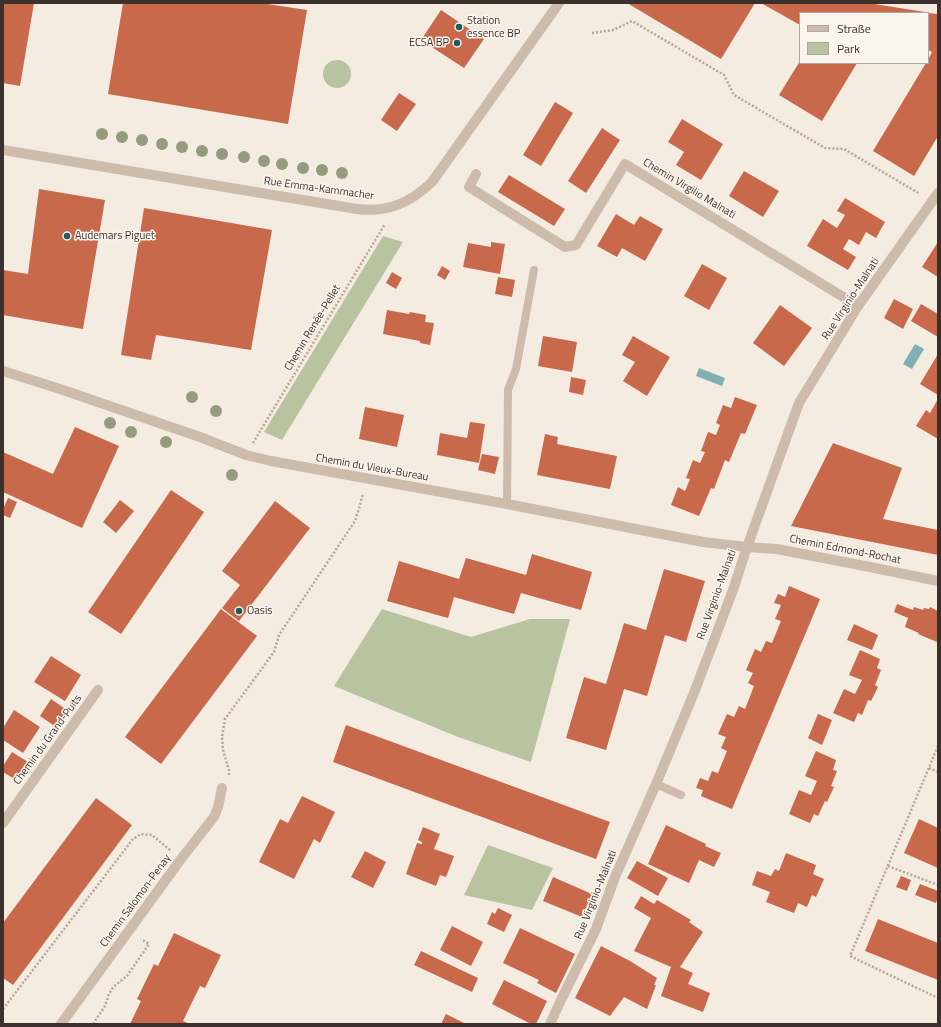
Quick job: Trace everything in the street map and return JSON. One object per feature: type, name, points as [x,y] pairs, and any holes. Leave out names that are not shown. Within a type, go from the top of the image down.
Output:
[{"type":"street","name":"Rue Emma-Kammacher","points":[[3,150],[357,209],[376,210],[396,206],[413,198],[432,182],[559,3]]},
{"type":"street","name":"Chemin Virgilio Malnati","points":[[476,174],[469,186],[565,247],[576,245],[625,164],[858,306]]},
{"type":"street","name":"Rue Virginio-Malnati","points":[[550,1024],[596,929],[615,877],[694,693],[733,590],[799,402],[858,306],[935,197]]},
{"type":"street","name":"Chemin du Vieux-Bureau","points":[[3,371],[200,437],[246,455],[297,466],[683,538],[747,547]]},
{"type":"street","name":"Chemin Edmond-Rochat","points":[[747,547],[778,549],[938,581]]},
{"type":"street","name":"Chemin du Grand-Puits","points":[[3,823],[98,690]]},
{"type":"street","name":"Chemin Salomon-Penay","points":[[61,1024],[181,859],[214,817],[222,788]]},
{"type":"lane","points":[[507,504],[508,390],[516,369],[534,270]]},
{"type":"lane","points":[[656,784],[681,795]]},
{"type":"path","points":[[592,33],[614,30],[632,21],[724,75],[734,95],[825,148],[844,149],[935,197]]},
{"type":"path","name":"Chemin Renée-Pellet","points":[[254,441],[385,224]]},
{"type":"path","points":[[222,788],[228,779],[229,770],[223,750],[222,737],[225,719],[274,652],[279,635],[355,521],[362,494]]},
{"type":"path","points":[[938,746],[850,956],[938,998]]},
{"type":"path","points":[[929,768],[938,772]]},
{"type":"path","points":[[3,1009],[132,839],[141,834],[152,835],[181,859]]},
{"type":"path","points":[[888,866],[938,885]]},
{"type":"path","points":[[92,1024],[105,1006],[113,987],[127,976],[149,944],[128,932]]},
{"type":"green space","points":[[337,60],[347,64],[351,74],[347,84],[337,88],[327,84],[323,74],[327,64]]},
{"type":"green space","points":[[383,236],[403,242],[282,440],[264,432]]},
{"type":"green space","points":[[382,609],[471,637],[530,619],[570,619],[531,762],[458,737],[334,686]]},
{"type":"green space","points":[[488,845],[553,868],[532,910],[464,895]]},
{"type":"water","points":[[915,344],[924,349],[912,369],[903,364]]},
{"type":"water","points":[[699,368],[725,378],[722,386],[696,376]]},
{"type":"building","points":[[3,3],[34,3],[20,86],[3,83]]},
{"type":"building","points":[[123,3],[261,3],[307,10],[288,124],[108,94]]},
{"type":"building","points":[[627,3],[755,3],[721,59]]},
{"type":"building","points":[[761,3],[868,3],[925,12],[799,12],[799,24]]},
{"type":"building","points":[[441,10],[484,39],[464,68],[421,40]]},
{"type":"building","points":[[929,13],[938,14],[938,136],[914,176],[873,151],[925,64],[929,64],[929,58],[932,52],[929,50]]},
{"type":"building","points":[[799,63],[799,64],[856,64],[822,121],[779,95]]},
{"type":"building","points":[[399,93],[416,104],[397,131],[381,120]]},
{"type":"building","points":[[555,102],[573,113],[541,166],[523,155]]},
{"type":"building","points":[[682,119],[723,144],[701,180],[676,165],[684,152],[668,142]]},
{"type":"building","points":[[602,128],[620,140],[586,193],[568,181]]},
{"type":"building","points":[[744,171],[779,191],[763,217],[729,196]]},
{"type":"building","points":[[509,175],[565,209],[554,226],[498,192]]},
{"type":"building","points":[[39,189],[105,200],[83,329],[3,315],[3,270],[28,274]]},
{"type":"building","points":[[845,198],[885,222],[876,238],[866,232],[859,245],[849,239],[843,249],[856,257],[848,270],[807,246],[823,219],[837,228],[845,215],[837,211]]},
{"type":"building","points":[[144,208],[272,230],[251,350],[156,335],[151,360],[121,355]]},
{"type":"building","points":[[616,214],[634,225],[640,216],[663,229],[645,261],[622,248],[617,257],[597,246]]},
{"type":"building","points":[[491,242],[505,244],[500,274],[463,267],[468,243],[491,247]]},
{"type":"building","points":[[938,242],[938,277],[922,267]]},
{"type":"building","points":[[702,264],[727,278],[709,310],[684,296]]},
{"type":"building","points":[[442,266],[450,271],[445,280],[437,275]]},
{"type":"building","points":[[392,272],[402,278],[396,289],[386,283]]},
{"type":"building","points":[[498,277],[515,280],[512,297],[495,294]]},
{"type":"building","points":[[894,299],[913,309],[903,329],[884,318]]},
{"type":"building","points":[[921,304],[938,314],[938,337],[911,321]]},
{"type":"building","points":[[780,305],[812,328],[784,366],[753,343]]},
{"type":"building","points":[[387,310],[426,315],[425,322],[434,323],[430,345],[420,343],[420,341],[383,334]]},
{"type":"building","points":[[543,336],[577,342],[572,372],[538,366]]},
{"type":"building","points":[[633,336],[670,357],[647,396],[623,381],[635,362],[622,355]]},
{"type":"building","points":[[938,354],[938,395],[920,384]]},
{"type":"building","points":[[571,377],[586,380],[583,395],[569,392]]},
{"type":"building","points":[[735,397],[757,405],[745,434],[741,433],[729,462],[725,460],[714,489],[711,488],[699,516],[671,505],[678,487],[685,491],[690,479],[686,478],[693,460],[700,463],[705,452],[701,451],[708,432],[716,435],[720,425],[716,423],[723,405],[731,408]]},
{"type":"building","points":[[938,399],[938,439],[916,426],[926,410],[930,413]]},
{"type":"building","points":[[365,407],[404,415],[397,447],[359,439]]},
{"type":"building","points":[[470,422],[485,424],[479,463],[437,455],[440,433],[467,438]]},
{"type":"building","points":[[75,427],[119,446],[82,528],[3,492],[3,452],[53,474]]},
{"type":"building","points":[[545,434],[558,437],[557,444],[617,456],[610,489],[537,475]]},
{"type":"building","points":[[833,443],[902,468],[883,519],[938,530],[938,555],[791,526]]},
{"type":"building","points":[[482,454],[499,457],[495,474],[478,470]]},
{"type":"building","points":[[171,490],[204,512],[121,634],[88,612]]},
{"type":"building","points":[[8,498],[17,502],[10,518],[3,515],[3,509]]},
{"type":"building","points":[[120,500],[134,511],[116,533],[103,522]]},
{"type":"building","points":[[275,501],[310,528],[239,621],[222,608],[240,585],[222,571]]},
{"type":"building","points":[[532,554],[592,572],[581,610],[521,593],[514,614],[454,597],[448,618],[387,601],[399,561],[459,579],[466,558],[526,575]]},
{"type":"building","points":[[664,569],[705,581],[686,642],[665,635],[647,696],[624,689],[606,750],[566,738],[584,677],[606,684],[624,623],[646,630]]},
{"type":"building","points":[[789,586],[820,599],[732,809],[701,796],[703,790],[696,788],[700,778],[708,781],[712,771],[718,773],[727,751],[721,748],[726,737],[718,734],[727,714],[734,717],[739,706],[745,709],[754,686],[748,683],[753,673],[746,670],[755,649],[761,652],[766,641],[772,643],[781,621],[775,619],[781,605],[774,603],[778,594],[785,597]]},
{"type":"building","points":[[897,604],[913,610],[914,607],[923,610],[924,608],[929,609],[930,607],[938,611],[937,642],[905,627],[908,618],[894,612]]},
{"type":"building","points":[[221,609],[257,636],[161,764],[125,737]]},
{"type":"building","points":[[854,624],[878,635],[872,650],[847,640]]},
{"type":"building","points":[[860,650],[880,659],[877,668],[881,670],[875,685],[878,687],[871,701],[868,700],[862,715],[858,713],[854,722],[833,713],[844,689],[855,694],[862,680],[849,675]]},
{"type":"building","points":[[51,656],[81,675],[65,701],[34,682]]},
{"type":"building","points":[[51,699],[67,710],[56,727],[40,716]]},
{"type":"building","points":[[14,710],[40,727],[23,753],[3,740],[3,728]]},
{"type":"building","points":[[818,714],[832,720],[822,745],[808,738]]},
{"type":"building","points":[[346,725],[610,822],[596,859],[333,762]]},
{"type":"building","points":[[816,751],[836,760],[833,770],[837,771],[831,786],[834,787],[827,802],[825,801],[818,816],[814,814],[810,823],[789,814],[799,790],[811,795],[817,781],[805,776]]},
{"type":"building","points":[[12,752],[28,762],[16,780],[3,772],[3,766]]},
{"type":"building","points":[[302,796],[335,812],[320,843],[314,839],[294,879],[259,862],[280,819],[288,823]]},
{"type":"building","points":[[96,798],[132,825],[13,985],[3,978],[3,923]]},
{"type":"building","points":[[919,819],[938,828],[938,868],[904,853]]},
{"type":"building","points":[[666,825],[706,844],[705,846],[721,853],[714,867],[699,860],[689,883],[648,864]]},
{"type":"building","points":[[423,827],[440,834],[434,849],[454,856],[446,877],[440,875],[436,886],[406,874],[417,843],[422,844],[422,842],[418,840]]},
{"type":"building","points":[[365,851],[386,862],[373,888],[351,877]]},
{"type":"building","points":[[786,853],[816,865],[813,874],[824,879],[816,897],[812,895],[807,907],[798,903],[794,913],[766,902],[770,892],[752,885],[757,871],[771,876],[775,869],[779,871]]},
{"type":"building","points":[[637,861],[668,878],[658,896],[627,878]]},
{"type":"building","points":[[901,876],[911,880],[907,891],[896,887]]},
{"type":"building","points":[[553,877],[592,894],[582,917],[543,901]]},
{"type":"building","points":[[920,884],[938,891],[936,903],[915,895]]},
{"type":"building","points":[[641,896],[654,904],[657,900],[691,920],[689,922],[703,932],[680,967],[693,973],[688,984],[710,993],[703,1012],[661,996],[671,967],[634,951],[651,918],[634,908]]},
{"type":"building","points":[[498,908],[512,915],[504,932],[487,924],[492,912],[495,914]]},
{"type":"building","points":[[878,919],[938,943],[938,980],[865,951]]},
{"type":"building","points":[[452,926],[483,942],[471,966],[440,950]]},
{"type":"building","points":[[520,928],[575,954],[556,993],[537,983],[539,980],[503,963]]},
{"type":"building","points":[[174,933],[221,955],[205,988],[200,986],[183,1021],[190,1024],[130,1024],[141,1001],[137,999],[154,964],[158,966]]},
{"type":"building","points":[[601,946],[630,961],[657,978],[647,1009],[624,997],[610,1016],[575,998]]},
{"type":"building","points":[[421,951],[478,978],[472,992],[414,965]]},
{"type":"building","points":[[504,980],[547,1001],[536,1024],[531,1024],[492,1004]]},
{"type":"building","points":[[446,1014],[466,1024],[441,1024]]},
{"type":"place","name":"Station essence BP","points":[[459,27]]},
{"type":"place","name":"ECSA BP","points":[[457,43]]},
{"type":"place","name":"Audemars Piguet","points":[[67,236]]},
{"type":"place","name":"Oasis","points":[[239,611]]}]
